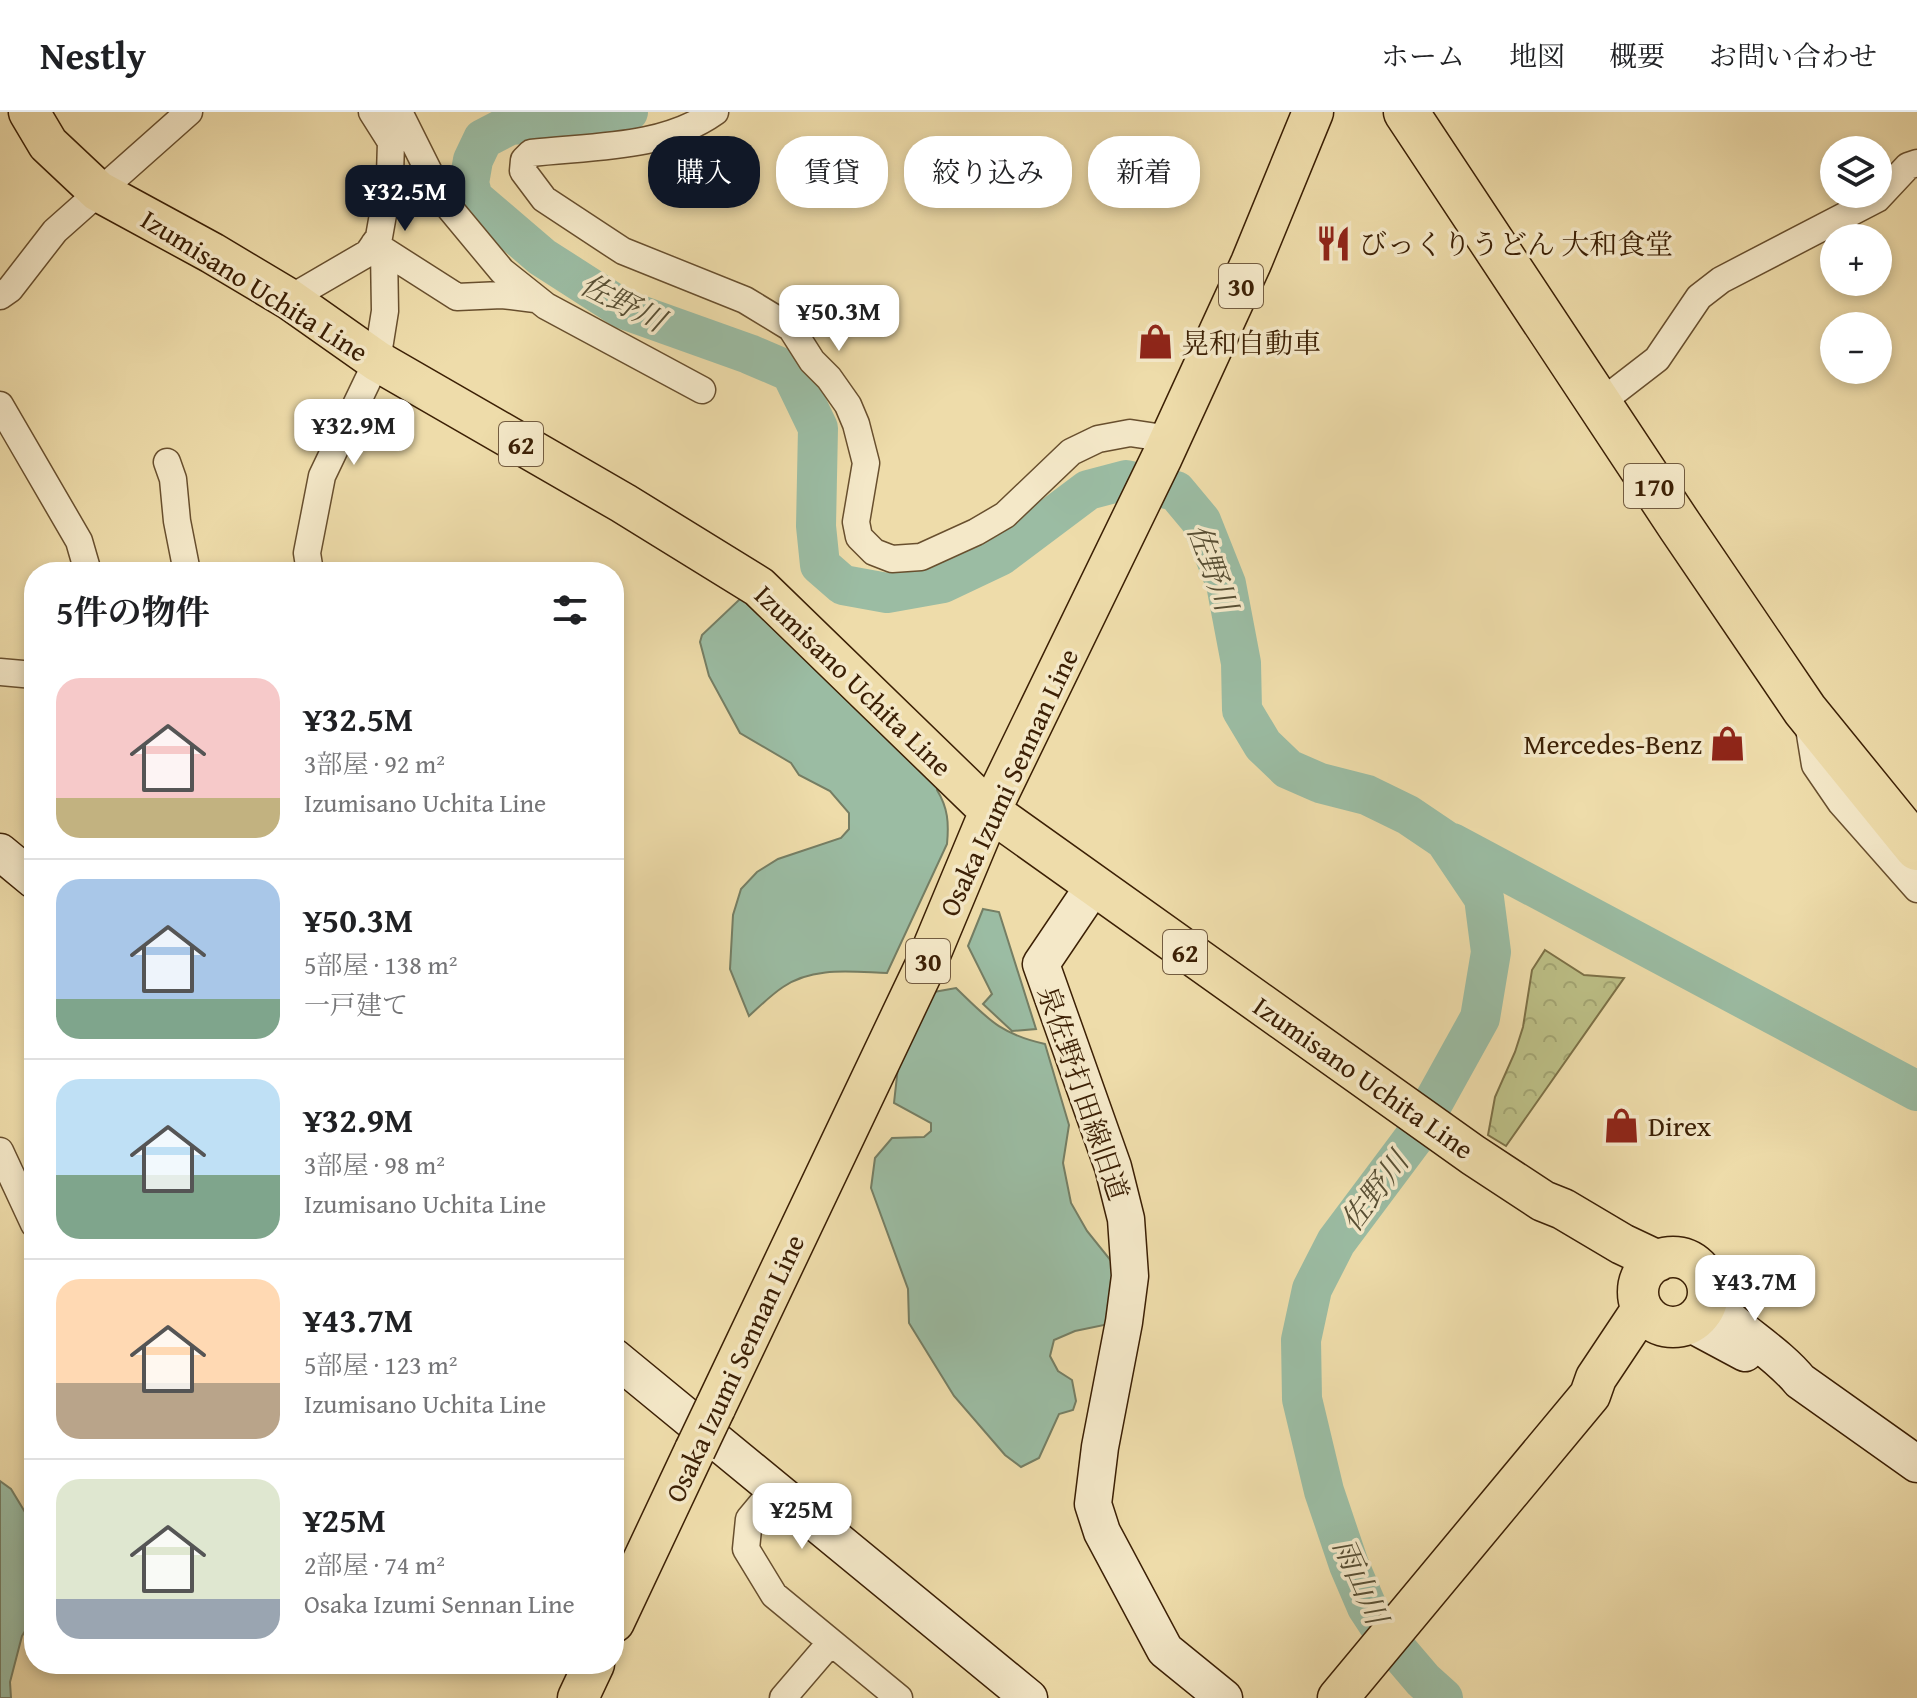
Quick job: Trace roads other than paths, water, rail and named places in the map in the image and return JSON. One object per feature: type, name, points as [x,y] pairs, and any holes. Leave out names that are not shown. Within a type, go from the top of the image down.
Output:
[{"type":"highway","name":"170","points":[[1406,112],[1805,710],[1917,848]]},
{"type":"main road","name":"Izumisano Uchita Line","points":[[29,112],[48,144],[98,191],[289,299],[377,361],[623,503],[759,587],[990,811],[1453,1141],[1543,1201],[1563,1209],[1622,1244],[1668,1301]]},
{"type":"main road","name":"Osaka Izumi Sennan Line","points":[[624,1601],[927,962],[990,811],[1166,448],[1251,263],[1313,112]]},
{"type":"main road","points":[[1338,1698],[1590,1395],[1596,1378],[1668,1301]]},
{"type":"main road","points":[[578,1698],[589,1674]]},
{"type":"street","points":[[0,296],[10,289],[55,231],[189,112]]},
{"type":"street","points":[[372,112],[401,140],[443,200],[502,271],[537,299],[702,390]]},
{"type":"street","points":[[308,562],[307,553],[322,476],[377,361],[385,311],[379,237],[390,175],[401,140],[399,112]]},
{"type":"street","points":[[715,112],[682,131],[648,141],[531,153],[524,160],[523,171],[544,199],[611,244],[745,300],[791,328],[812,361],[848,405],[856,424],[866,463],[856,522],[859,537],[874,552],[892,559],[921,557],[976,532],[1005,515],[1071,452],[1098,439],[1130,433],[1166,448]]},
{"type":"street","points":[[1600,403],[1657,359],[1699,297],[1721,280],[1877,199],[1908,166],[1917,163]]},
{"type":"street","points":[[289,299],[379,248]]},
{"type":"street","points":[[379,248],[457,297],[502,295],[537,299]]},
{"type":"street","points":[[0,405],[79,541],[85,562]]},
{"type":"street","points":[[167,462],[173,479],[185,562]]},
{"type":"street","points":[[0,672],[24,674]]},
{"type":"street","points":[[1805,710],[1815,765],[1841,803],[1917,889]]},
{"type":"street","points":[[0,852],[24,872]]},
{"type":"street","name":"泉佐野打田線旧道","points":[[1093,887],[1041,964],[1113,1167],[1126,1219],[1130,1276],[1093,1504],[1102,1532],[1165,1650],[1224,1698]]},
{"type":"street","points":[[0,1151],[24,1203]]},
{"type":"street","points":[[1668,1301],[1719,1311],[1786,1364],[1800,1381],[1917,1464]]},
{"type":"street","points":[[624,1365],[1029,1698]]},
{"type":"street","points":[[774,1489],[749,1519],[746,1549],[774,1595],[899,1698]]},
{"type":"street","points":[[783,1698],[831,1642]]},
{"type":"waterway","name":"佐野川","points":[[628,112],[596,118],[510,125],[483,139],[473,160],[469,183],[473,198],[542,257],[623,309],[791,372],[818,428],[816,526],[820,565],[843,585],[887,593],[943,583],[1000,556],[1088,490],[1126,480],[1176,491],[1201,521],[1226,584],[1241,663],[1242,710],[1263,745],[1288,769],[1320,783],[1367,795],[1408,815],[1445,840],[1484,898],[1491,952],[1480,1018],[1413,1139],[1336,1242],[1312,1289],[1301,1340],[1302,1399],[1324,1491],[1349,1565],[1367,1607],[1388,1639],[1443,1698]]},
{"type":"waterway","points":[[1452,843],[1917,1091]]},
{"type":"place","name":"びっくりうどん 大和食堂","points":[[1333,243]]},
{"type":"place","name":"晃和自動車","points":[[1155,342]]},
{"type":"place","name":"Mercedes-Benz","points":[[1728,743]]},
{"type":"place","name":"Direx","points":[[1622,1125]]},
{"type":"water label","name":"雨山川","points":[[1361,1581]]}]
